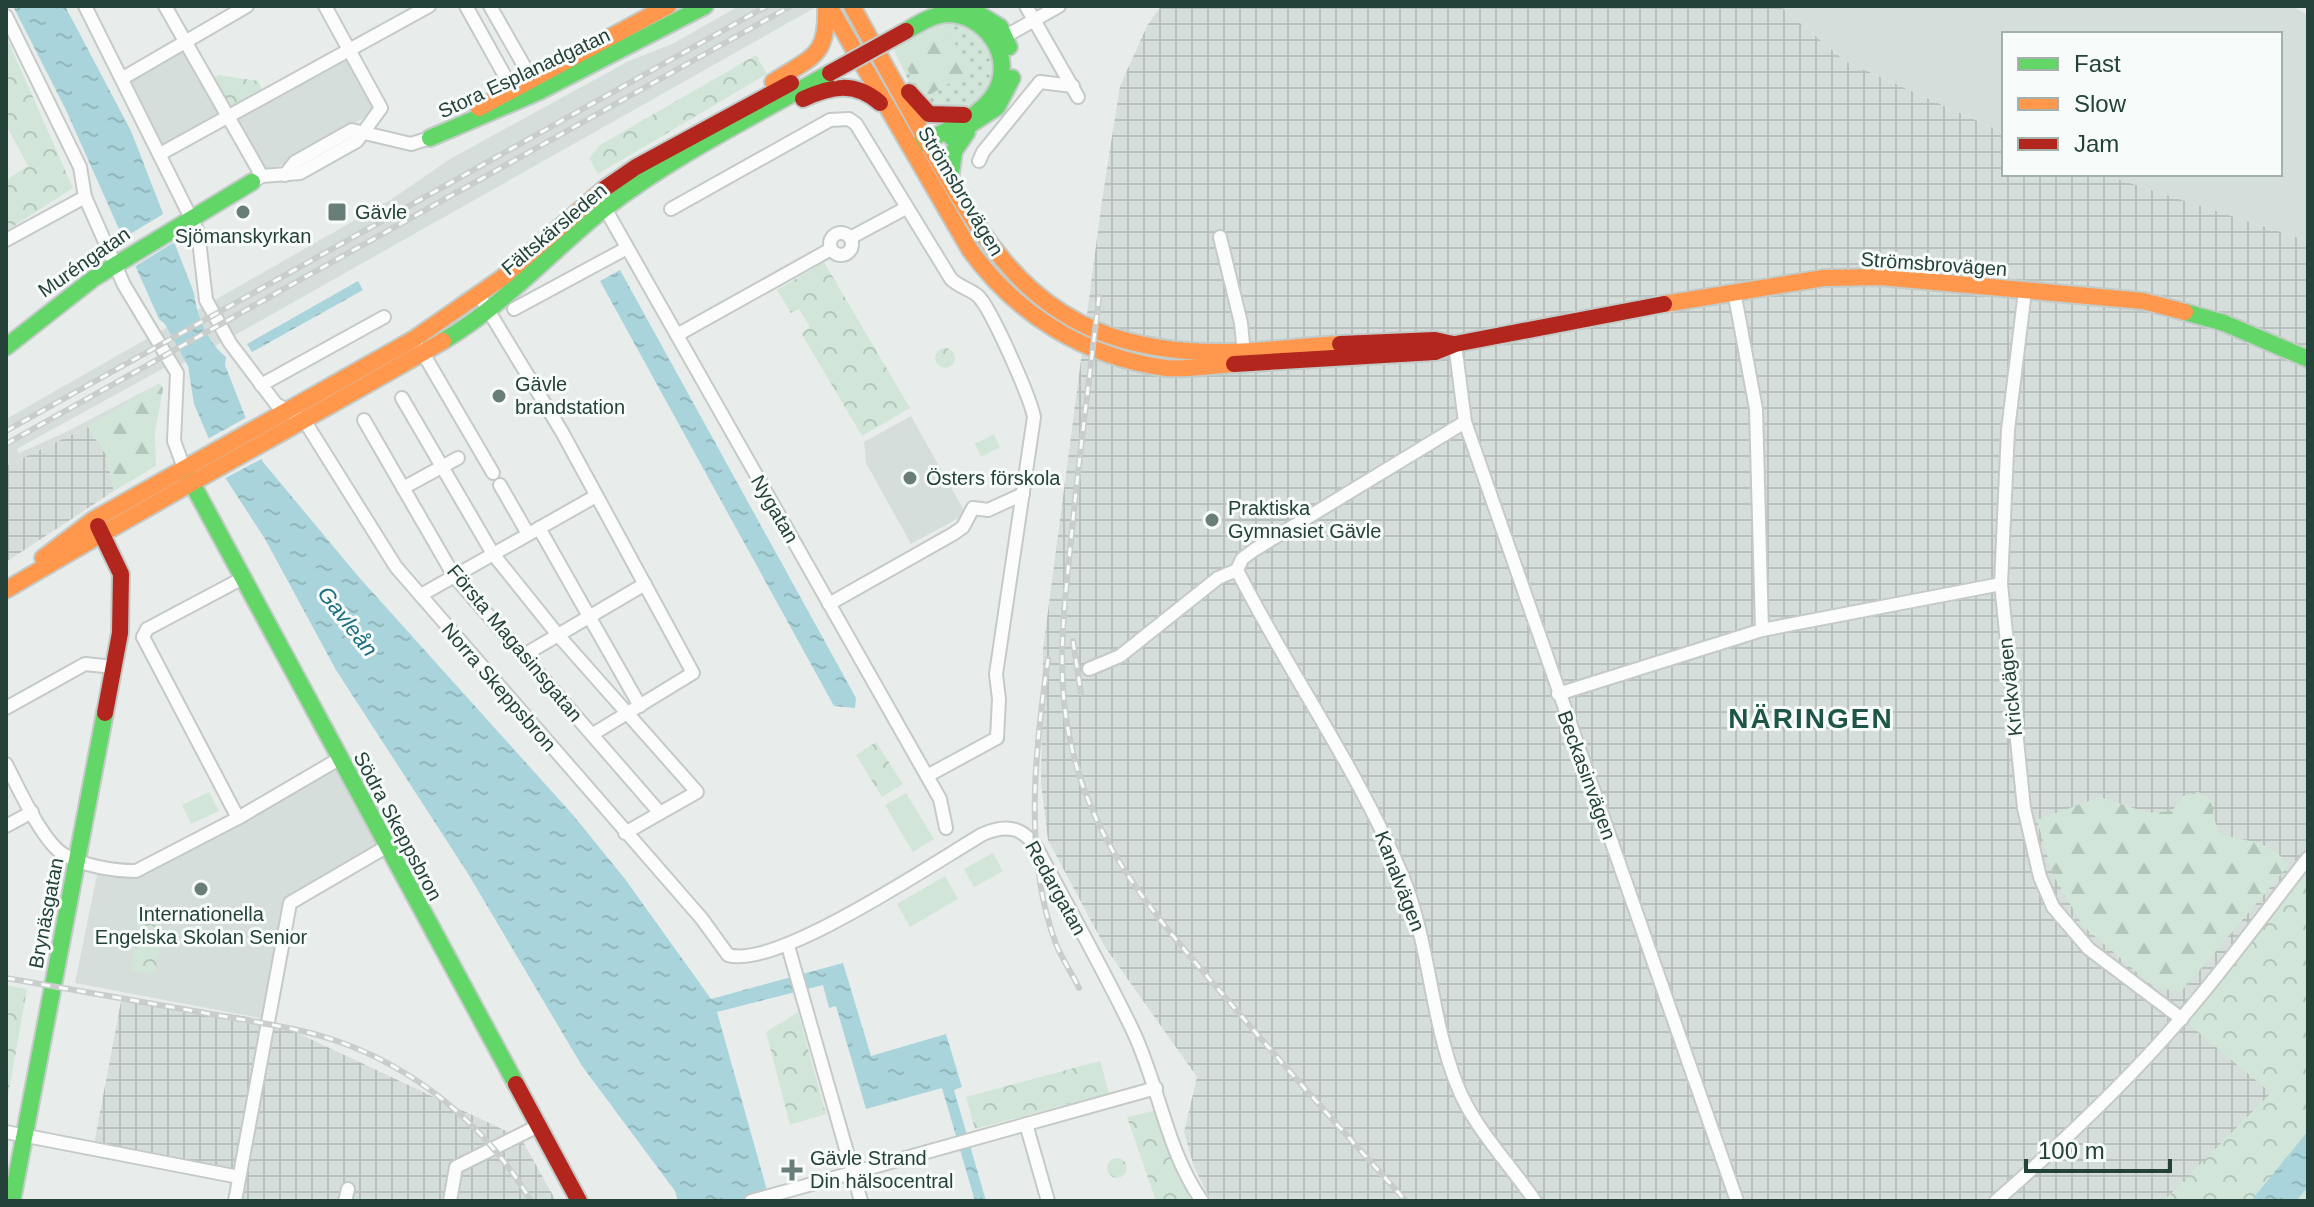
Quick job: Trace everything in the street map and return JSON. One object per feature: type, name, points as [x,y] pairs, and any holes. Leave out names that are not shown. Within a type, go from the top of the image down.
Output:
[{"type":"main road","name":"Stora Esplanadgatan","points":[[430,138],[535,86],[668,27],[705,6]]},
{"type":"main road","name":"Strömsbrovägen","points":[[827,6],[953,223],[991,279],[1061,335],[1139,364],[1168,368],[1435,340],[1455,344],[1734,291],[1824,278],[1880,277],[2143,301],[2184,309],[2308,359]]},
{"type":"main road","points":[[636,167],[687,128],[797,69],[821,50],[827,32],[827,6]]},
{"type":"main road","name":"Strömsbrovägen","points":[[852,6],[994,255],[1021,284],[1084,327],[1152,348],[1245,358]]},
{"type":"main road","name":"Fältskärsleden","points":[[484,302],[596,194],[636,167],[828,68],[935,6]]},
{"type":"main road","points":[[950,182],[954,151],[970,121],[1000,81],[1001,39],[991,19],[965,6]]},
{"type":"main road","name":"Stora Esplanadgatan","points":[[535,86],[661,8]]},
{"type":"main road","name":"Fältskärsleden","points":[[904,26],[945,14],[963,16],[1001,39]]},
{"type":"main road","points":[[882,60],[929,114],[970,121]]},
{"type":"main road","name":"Fältskärsleden","points":[[6,587],[98,527],[174,490],[188,475],[270,430],[304,420],[484,302],[605,209],[682,157],[828,68]]},
{"type":"main road","points":[[640,186],[829,87],[862,89],[897,122]]},
{"type":"main road","points":[[912,152],[970,121]]},
{"type":"main road","name":"Muréngatan","points":[[6,347],[66,297],[122,259],[258,176]]},
{"type":"main road","name":"Fältskärsleden","points":[[270,430],[284,411],[419,346]]},
{"type":"main road","name":"Södra Skeppsbron","points":[[188,475],[579,1201]]},
{"type":"main road","name":"Brynäsgatan","points":[[12,1201],[120,633],[121,574],[98,527]]},
{"type":"street","points":[[85,6],[198,232],[206,300],[230,343],[261,385],[284,411],[304,420]]},
{"type":"street","points":[[165,6],[229,117],[258,176],[285,175],[295,162],[352,130],[411,144],[430,138]]},
{"type":"street","points":[[123,78],[247,6]]},
{"type":"street","points":[[325,6],[381,108],[364,132]]},
{"type":"street","points":[[160,154],[429,6]]},
{"type":"street","points":[[466,6],[516,95]]},
{"type":"street","points":[[490,6],[535,86]]},
{"type":"street","points":[[1026,6],[1076,92],[1040,82]]},
{"type":"street","points":[[1001,39],[1059,6]]},
{"type":"street","points":[[661,8],[668,27]]},
{"type":"street","points":[[6,16],[11,36],[80,167],[85,197],[122,259],[124,285],[177,373],[174,441],[188,475]]},
{"type":"street","points":[[979,161],[983,152],[1059,62]]},
{"type":"street","points":[[671,209],[830,120],[842,118],[856,124],[951,279],[961,289],[978,296],[1029,393],[1034,417],[996,674],[999,699],[997,738],[927,776]]},
{"type":"street","name":"Nygatan","points":[[596,194],[940,799],[946,828]]},
{"type":"street","points":[[6,240],[85,197]]},
{"type":"street","points":[[677,335],[831,249],[830,241],[835,235],[843,233],[850,238],[906,208]]},
{"type":"street","points":[[1220,237],[1245,358]]},
{"type":"street","points":[[514,309],[627,248]]},
{"type":"street","points":[[1734,291],[1756,409],[1762,630]]},
{"type":"street","name":"Krickvägen","points":[[2025,291],[2008,430],[2001,584],[2024,808],[2045,891],[2053,907],[2089,949],[2182,1019]]},
{"type":"street","points":[[484,302],[693,673],[593,734]]},
{"type":"street","points":[[261,385],[384,317]]},
{"type":"street","name":"Beckasinvägen","points":[[1455,344],[1465,422],[1737,1201]]},
{"type":"street","points":[[419,346],[496,479],[588,616],[640,706]]},
{"type":"street","points":[[402,398],[493,554],[558,635],[697,792],[625,833]]},
{"type":"street","name":"Norra Skeppsbron","points":[[304,420],[396,567],[702,919],[728,955]]},
{"type":"street","name":"Första Magasinsgatan","points":[[364,420],[454,576],[660,813]]},
{"type":"street","points":[[1089,669],[1120,656],[1218,578],[1237,570],[1242,559],[1254,550],[1465,422]]},
{"type":"street","points":[[403,488],[458,458]]},
{"type":"street","points":[[829,604],[953,534],[963,527],[973,508],[988,510],[1023,494]]},
{"type":"street","points":[[421,595],[596,496]]},
{"type":"street","name":"Kanalvägen","points":[[1237,570],[1375,817],[1402,876],[1426,950],[1440,1030],[1457,1087],[1535,1201]]},
{"type":"street","points":[[143,637],[147,629],[243,578]]},
{"type":"street","points":[[524,655],[645,584]]},
{"type":"street","points":[[1558,694],[1762,630],[2001,584]]},
{"type":"street","points":[[120,633],[143,637]]},
{"type":"street","points":[[143,637],[238,818]]},
{"type":"street","points":[[6,708],[85,664],[114,667]]},
{"type":"street","points":[[6,764],[32,812],[63,854],[120,871],[136,871],[238,818],[339,759]]},
{"type":"street","points":[[6,826],[32,812]]},
{"type":"street","name":"Redargatan","points":[[728,955],[752,958],[788,946],[983,834],[1004,827],[1018,829],[1030,837],[1039,852],[1133,1031],[1187,1179],[1202,1201]]},
{"type":"street","points":[[235,1201],[290,903],[386,847]]},
{"type":"street","points":[[1996,1201],[2076,1130],[2182,1019],[2308,858]]},
{"type":"street","points":[[788,946],[861,1201]]},
{"type":"street","points":[[751,1201],[1156,1088]]},
{"type":"street","points":[[1026,1124],[1048,1201]]},
{"type":"street","points":[[450,1201],[456,1167],[538,1126]]},
{"type":"street","points":[[6,1132],[239,1177]]},
{"type":"shaded area","points":[[739,6],[818,6],[237,334],[167,372],[164,368],[17,449],[19,453],[66,432],[160,383],[88,427],[6,466],[6,438],[8,441],[159,357],[154,350],[6,434],[6,419],[392,199],[450,159],[627,62],[674,43]]},
{"type":"shaded area","name":"NÄRINGEN","points":[[1161,6],[1780,6],[1845,61],[2002,132],[2002,176],[2108,176],[2308,241],[2308,874],[2272,1093],[2164,1201],[1211,1201],[1194,1167],[1184,1132],[1197,1077],[1105,947],[1048,840],[1041,783],[1043,649],[1102,200],[1120,86],[1147,26]]},
{"type":"shaded area","points":[[1780,6],[2292,6],[2308,15],[2308,241],[2108,176],[2282,176],[2282,32],[2002,32],[2002,132],[1845,61]]},
{"type":"shaded area","points":[[185,42],[229,117],[349,51],[381,108],[262,176],[229,118],[160,154],[123,78]]},
{"type":"shaded area","name":"Östers förskola","points":[[911,416],[966,514],[911,544],[866,463],[864,442]]},
{"type":"shaded area","points":[[88,427],[106,455],[114,491],[6,562],[6,466]]},
{"type":"shaded area","name":"Internationella Engelska Skolan Senior","points":[[338,762],[383,846],[287,901],[265,1019],[75,983],[98,870],[129,876]]},
{"type":"shaded area","points":[[122,996],[272,1021],[521,1138],[556,1201],[238,1201],[242,1175],[94,1144]]},
{"type":"green space","points":[[956,20],[987,41],[993,56],[993,76],[986,95],[971,108],[936,111],[911,86],[893,48],[895,43],[934,21]]},
{"type":"green space","points":[[942,21],[971,71],[924,98],[895,48]]},
{"type":"green space","points":[[9,43],[73,188],[6,231],[6,180],[28,166],[6,125],[6,45]]},
{"type":"green space","points":[[756,55],[767,74],[598,174],[589,158],[600,145]]},
{"type":"green space","points":[[219,75],[258,81],[262,90],[231,108],[214,77]]},
{"type":"green space","points":[[824,262],[910,408],[862,436],[801,333],[810,327],[799,309],[791,313],[777,290]]},
{"type":"green space","points":[[945,348],[952,351],[955,358],[952,365],[945,368],[938,365],[935,358],[938,351]]},
{"type":"green space","points":[[160,383],[163,389],[155,432],[156,466],[114,491],[106,455],[88,427]]},
{"type":"green space","points":[[994,434],[1000,447],[981,457],[975,444]]},
{"type":"green space","points":[[876,742],[903,784],[882,797],[856,755]]},
{"type":"green space","points":[[209,792],[219,811],[191,824],[182,805]]},
{"type":"green space","points":[[2198,792],[2213,801],[2213,816],[2220,834],[2265,846],[2289,865],[2181,992],[2154,987],[2083,926],[2053,875],[2037,820],[2100,797],[2148,813],[2172,811],[2183,796]]},
{"type":"green space","points":[[906,793],[934,839],[913,852],[885,805]]},
{"type":"green space","points":[[993,853],[1003,871],[974,887],[964,869]]},
{"type":"green space","points":[[2308,868],[2308,1201],[2164,1201],[2271,1093],[2185,1021]]},
{"type":"green space","points":[[945,876],[958,899],[910,927],[897,904]]},
{"type":"green space","points":[[138,922],[162,926],[155,974],[131,970]]},
{"type":"green space","points":[[6,985],[27,989],[6,1107]]},
{"type":"green space","points":[[798,1012],[826,1114],[790,1125],[766,1032]]},
{"type":"green space","points":[[1100,1061],[1109,1093],[975,1129],[966,1097]]},
{"type":"green space","points":[[1157,1110],[1181,1180],[1193,1201],[1156,1201],[1127,1117]]},
{"type":"green space","points":[[1113,1158],[1121,1158],[1127,1168],[1121,1178],[1113,1178],[1107,1172],[1107,1164]]},
{"type":"water","name":"Gavleån","points":[[13,6],[65,6],[131,131],[194,293],[200,320],[213,344],[226,357],[225,365],[263,462],[357,575],[573,815],[625,879],[711,999],[843,963],[871,1056],[946,1034],[962,1087],[954,1090],[986,1201],[975,1201],[942,1088],[866,1109],[836,1006],[829,1008],[823,985],[717,1012],[770,1201],[678,1201],[675,1191],[582,1066],[467,872],[336,670],[265,539],[226,479],[194,404],[188,366],[165,324],[159,319],[66,110]]},
{"type":"water","points":[[620,270],[856,698],[855,708],[834,706],[600,281]]},
{"type":"water","points":[[358,281],[363,290],[252,352],[247,344]]},
{"type":"water","points":[[2308,1131],[2308,1187],[2296,1201],[2251,1201]]},
{"type":"pier","points":[[165,213],[176,241],[134,267],[122,239]]},
{"type":"pier","points":[[249,416],[265,457],[222,480],[204,441]]},
{"type":"railway","points":[[6,431],[767,6]]},
{"type":"railway","points":[[6,444],[791,6]]},
{"type":"railway","points":[[1099,297],[1073,518],[1062,644],[1064,701],[1072,749],[1085,793],[1103,833],[1149,906],[1258,1035],[1406,1201]]},
{"type":"railway","points":[[1073,641],[1081,693]]},
{"type":"railway","points":[[1048,659],[1036,766],[1039,875],[1056,944],[1079,988]]},
{"type":"railway","points":[[6,978],[284,1027],[362,1051],[419,1082],[470,1123],[513,1173],[531,1201]]},
{"type":"traffic: fast","points":[[430,138],[538,92],[705,6]]},
{"type":"traffic: fast","points":[[971,9],[1000,27],[1009,47]]},
{"type":"traffic: fast","points":[[906,31],[936,16],[960,16],[985,29],[999,52],[1002,66],[1001,80],[995,93],[980,110],[960,124],[917,145]]},
{"type":"traffic: fast","points":[[443,341],[486,312],[630,190],[714,137],[830,73]]},
{"type":"traffic: fast","points":[[951,137],[997,107],[1012,78]]},
{"type":"traffic: fast","points":[[950,180],[954,151],[967,132]]},
{"type":"traffic: fast","points":[[6,347],[94,278],[252,182]]},
{"type":"traffic: fast","points":[[2185,312],[2224,323],[2308,359]]},
{"type":"traffic: fast","points":[[187,474],[516,1084]]},
{"type":"traffic: fast","points":[[12,1201],[105,713]]},
{"type":"traffic: slow","points":[[479,108],[668,6]]},
{"type":"traffic: slow","points":[[773,82],[815,54],[824,36],[826,6]]},
{"type":"traffic: slow","points":[[829,6],[970,250],[1009,294],[1055,329],[1108,354],[1166,368],[1234,364]]},
{"type":"traffic: slow","points":[[852,6],[978,227],[1003,260],[1031,289],[1062,312],[1097,331],[1139,344],[1188,351],[1245,351],[1340,344]]},
{"type":"traffic: slow","points":[[43,558],[93,520],[414,339],[502,278],[604,189]]},
{"type":"traffic: slow","points":[[1664,304],[1824,278],[1880,277],[2143,301],[2185,312]]},
{"type":"traffic: slow","points":[[6,590],[443,341]]},
{"type":"traffic: jam","points":[[830,73],[906,31]]},
{"type":"traffic: jam","points":[[604,189],[636,167],[791,83]]},
{"type":"traffic: jam","points":[[803,99],[823,91],[843,88],[861,91],[880,103]]},
{"type":"traffic: jam","points":[[909,92],[929,114],[964,115]]},
{"type":"traffic: jam","points":[[1234,364],[1435,352],[1455,344],[1664,304]]},
{"type":"traffic: jam","points":[[1340,344],[1435,340],[1453,344]]},
{"type":"traffic: jam","points":[[98,526],[121,574],[120,633],[105,713]]},
{"type":"traffic: jam","points":[[516,1084],[579,1201]]},
{"type":"place","name":"Sjömanskyrkan","points":[[243,212]]},
{"type":"place","name":"Gävle","points":[[337,212]]},
{"type":"place","name":"Gävle brandstation","points":[[499,396]]},
{"type":"place","name":"Östers förskola","points":[[910,478]]},
{"type":"place","name":"Praktiska Gymnasiet Gävle","points":[[1212,520]]},
{"type":"place","name":"Internationella Engelska Skolan Senior","points":[[201,889]]},
{"type":"place","name":"Gävle Strand Din hälsocentral","points":[[792,1170]]},
{"type":"district","name":"NÄRINGEN","points":[[1811,718]]}]
